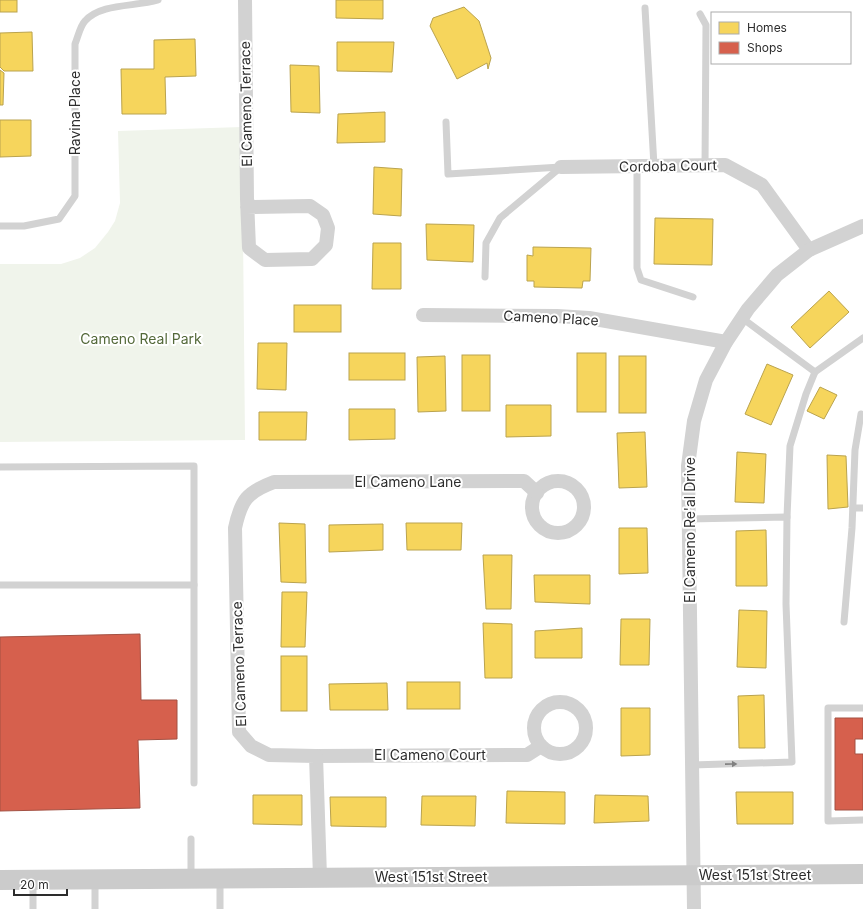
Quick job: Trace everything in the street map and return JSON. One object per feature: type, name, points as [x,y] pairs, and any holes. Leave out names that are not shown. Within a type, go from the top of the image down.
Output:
[{"type":"street","name":"El Cameno Terrace","points":[[244,0],[247,208],[249,248],[265,260],[312,259],[326,245],[328,228],[323,215],[310,206],[247,208]]},
{"type":"street","name":"Cordoba Court","points":[[561,167],[725,165],[762,185],[809,250]]},
{"type":"street","name":"El Cameno Re'al Drive","points":[[694,909],[688,466],[694,421],[706,380],[726,342],[742,318],[777,275],[809,250],[863,226]]},
{"type":"street","name":"Cameno Place","points":[[423,315],[557,316],[589,318],[726,342]]},
{"type":"street","name":"El Cameno Terrace","points":[[274,482],[260,487],[251,493],[239,507],[235,528],[239,732],[251,746],[269,755],[316,756]]},
{"type":"street","name":"El Cameno Lane","points":[[274,482],[524,482],[536,493]]},
{"type":"street","name":"El Cameno Court","points":[[316,756],[527,755],[541,746]]},
{"type":"street","points":[[316,756],[320,878]]},
{"type":"street","name":"West 151st Street","points":[[0,880],[863,874]]},
{"type":"lane","name":"Ravina Place","points":[[0,226],[24,226],[59,219],[75,196],[75,44],[84,21],[105,9],[143,4],[158,0]]},
{"type":"lane","points":[[645,8],[654,166]]},
{"type":"lane","points":[[700,14],[706,25],[704,166]]},
{"type":"lane","points":[[446,122],[448,174],[561,167]]},
{"type":"lane","points":[[637,166],[637,268],[642,280],[693,297]]},
{"type":"lane","points":[[485,277],[486,243],[500,218],[561,167]]},
{"type":"lane","points":[[742,318],[815,372]]},
{"type":"lane","points":[[692,764],[792,762],[786,604],[787,517],[790,446],[806,394],[815,372],[863,338]]},
{"type":"lane","points":[[844,622],[853,508],[855,450],[861,414]]},
{"type":"lane","points":[[0,467],[194,466],[194,783]]},
{"type":"lane","points":[[853,508],[863,508]]},
{"type":"lane","points":[[688,519],[787,517]]},
{"type":"lane","points":[[0,585],[194,585]]},
{"type":"lane","points":[[863,708],[828,708],[828,821],[863,820]]},
{"type":"lane","points":[[191,839],[191,878]]},
{"type":"lane","points":[[220,878],[220,909]]},
{"type":"lane","points":[[95,879],[95,909]]},
{"type":"lane","points":[[33,880],[33,909]]},
{"type":"green space","name":"Cameno Real Park","points":[[242,127],[245,440],[0,442],[0,264],[61,264],[80,258],[95,248],[115,221],[120,203],[118,131]]},
{"type":"building: Homes","points":[[0,0],[17,0],[17,12],[0,12]]},
{"type":"building: Homes","points":[[336,0],[383,0],[383,19],[336,18]]},
{"type":"building: Homes","points":[[464,7],[479,21],[491,58],[488,69],[487,63],[457,79],[430,26],[433,18]]},
{"type":"building: Homes","points":[[32,32],[33,71],[4,71],[0,67],[0,33]]},
{"type":"building: Homes","points":[[195,39],[196,76],[165,77],[166,114],[122,114],[121,69],[154,69],[154,40]]},
{"type":"building: Homes","points":[[337,42],[394,42],[392,72],[337,71]]},
{"type":"building: Homes","points":[[290,65],[319,66],[320,113],[291,112]]},
{"type":"building: Homes","points":[[0,70],[4,73],[3,105],[0,105]]},
{"type":"building: Homes","points":[[385,112],[385,142],[337,143],[338,114]]},
{"type":"building: Homes","points":[[0,120],[31,120],[31,156],[0,157]]},
{"type":"building: Homes","points":[[374,167],[402,169],[401,216],[373,214]]},
{"type":"building: Homes","points":[[655,218],[713,219],[712,265],[654,264]]},
{"type":"building: Homes","points":[[426,224],[474,225],[473,262],[427,260]]},
{"type":"building: Homes","points":[[373,243],[401,243],[401,289],[372,289]]},
{"type":"building: Homes","points":[[533,247],[591,248],[590,281],[583,281],[582,288],[534,287],[534,281],[527,281],[527,255],[533,256]]},
{"type":"building: Homes","points":[[829,291],[849,312],[810,348],[791,327]]},
{"type":"building: Homes","points":[[294,305],[341,305],[341,332],[294,332]]},
{"type":"building: Homes","points":[[258,343],[287,343],[286,390],[257,389]]},
{"type":"building: Homes","points":[[349,353],[405,353],[405,380],[349,380]]},
{"type":"building: Homes","points":[[577,353],[606,353],[606,412],[577,412]]},
{"type":"building: Homes","points":[[462,355],[490,355],[490,411],[462,411]]},
{"type":"building: Homes","points":[[445,356],[446,411],[418,412],[417,357]]},
{"type":"building: Homes","points":[[619,356],[646,356],[646,413],[619,413]]},
{"type":"building: Homes","points":[[767,364],[793,375],[771,425],[745,414]]},
{"type":"building: Homes","points":[[820,387],[837,395],[824,419],[807,411]]},
{"type":"building: Homes","points":[[506,405],[551,405],[551,436],[506,437]]},
{"type":"building: Homes","points":[[349,409],[395,409],[395,439],[349,440]]},
{"type":"building: Homes","points":[[259,412],[307,412],[306,440],[259,440]]},
{"type":"building: Homes","points":[[645,432],[647,487],[619,488],[617,433]]},
{"type":"building: Homes","points":[[737,452],[766,454],[764,503],[735,502]]},
{"type":"building: Homes","points":[[827,455],[846,456],[848,507],[828,509]]},
{"type":"building: Homes","points":[[279,523],[305,524],[306,583],[281,582]]},
{"type":"building: Homes","points":[[406,523],[462,523],[461,550],[407,550]]},
{"type":"building: Homes","points":[[383,524],[383,550],[329,552],[329,525]]},
{"type":"building: Homes","points":[[619,528],[647,528],[648,573],[619,574]]},
{"type":"building: Homes","points":[[766,530],[767,586],[736,586],[736,531]]},
{"type":"building: Homes","points":[[483,555],[512,555],[511,609],[486,609]]},
{"type":"building: Homes","points":[[534,575],[590,575],[590,604],[535,602]]},
{"type":"building: Homes","points":[[282,592],[307,592],[305,647],[281,647]]},
{"type":"building: Homes","points":[[739,610],[767,611],[766,668],[737,667]]},
{"type":"building: Homes","points":[[621,619],[650,619],[649,665],[620,665]]},
{"type":"building: Homes","points":[[483,623],[512,624],[512,678],[485,678]]},
{"type":"building: Homes","points":[[582,628],[582,658],[535,658],[535,631]]},
{"type":"building: Homes","points":[[281,656],[307,656],[307,711],[281,711]]},
{"type":"building: Homes","points":[[407,682],[460,682],[460,709],[407,709]]},
{"type":"building: Homes","points":[[387,683],[388,710],[330,710],[329,684]]},
{"type":"building: Homes","points":[[764,695],[765,748],[739,748],[738,696]]},
{"type":"building: Homes","points":[[621,708],[650,708],[650,755],[621,756]]},
{"type":"building: Homes","points":[[507,791],[565,792],[565,824],[506,823]]},
{"type":"building: Homes","points":[[736,792],[793,792],[793,824],[737,824]]},
{"type":"building: Homes","points":[[253,795],[302,795],[302,825],[253,824]]},
{"type":"building: Homes","points":[[595,795],[648,796],[649,821],[594,823]]},
{"type":"building: Homes","points":[[422,796],[476,796],[475,826],[421,825]]},
{"type":"building: Homes","points":[[330,797],[386,797],[386,827],[331,826]]},
{"type":"building: Shops","points":[[140,634],[141,700],[177,700],[177,739],[138,740],[140,808],[0,811],[0,637]]},
{"type":"building: Shops","points":[[835,718],[863,718],[863,739],[855,739],[855,754],[863,754],[863,810],[835,810]]}]
